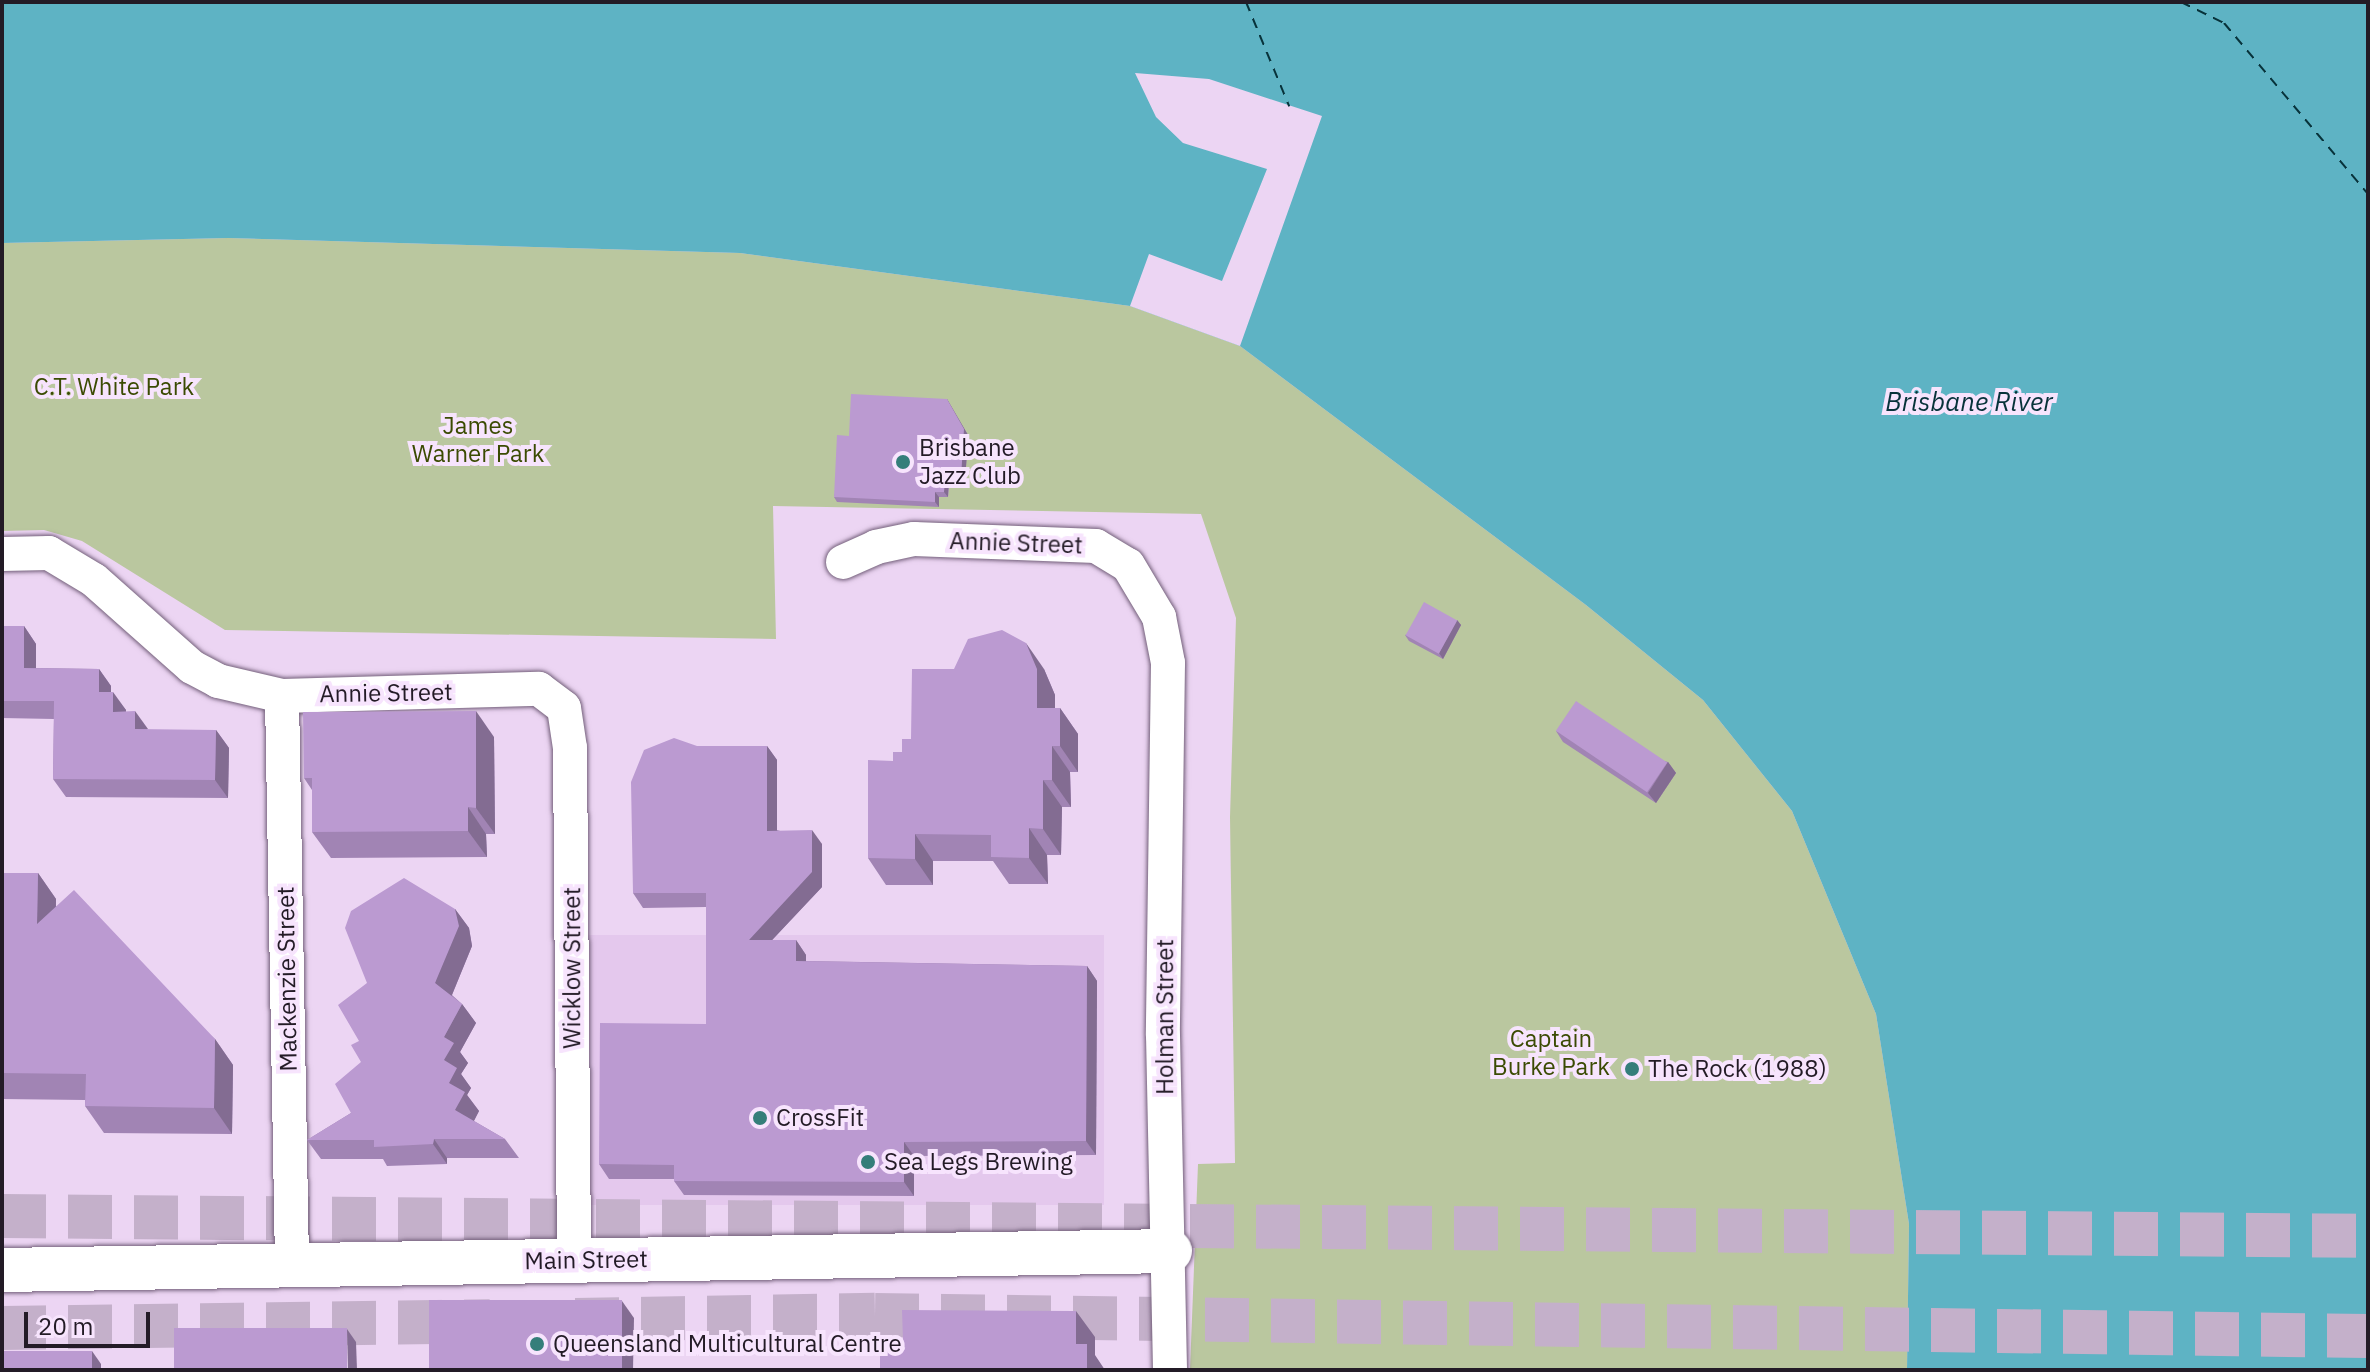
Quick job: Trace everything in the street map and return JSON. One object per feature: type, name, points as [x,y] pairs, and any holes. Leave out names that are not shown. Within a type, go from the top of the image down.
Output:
[{"type":"street","name":"Annie Street","points":[[843,562],[876,547],[914,539],[1096,546],[1128,565],[1144,590],[1159,617],[1168,663]]},
{"type":"street","name":"Annie Street","points":[[2,554],[49,553],[94,580],[192,667],[218,681],[282,696],[539,689]]},
{"type":"street","name":"Holman Street","points":[[1168,663],[1163,1035],[1170,1251],[1170,1370]]},
{"type":"street","name":"Wicklow Street","points":[[539,689],[564,708],[570,748],[574,1261]]},
{"type":"street","name":"Mackenzie Street","points":[[282,696],[292,1262]]},
{"type":"street","name":"Main Street","points":[[2,1270],[292,1262],[574,1261],[1170,1251]]},
{"type":"shaded area","points":[[587,935],[1104,935],[1104,1205],[587,1205]]},
{"type":"green space","points":[[228,238],[740,253],[1130,306],[1240,346],[1586,605],[1703,700],[1792,811],[1876,1014],[1909,1224],[1907,1370],[1190,1370],[1198,1164],[1235,1163],[1230,817],[1236,618],[1201,514],[773,506],[776,639],[225,630],[82,541],[44,530],[2,531],[2,243]],"holes":[[[853,441],[949,482],[948,497],[939,497],[939,507]]]},
{"type":"water","name":"Brisbane River","points":[[2,2],[2368,2],[2368,1370],[1907,1370],[1909,1224],[1876,1014],[1792,811],[1703,700],[1586,605],[1240,346],[1130,306],[740,253],[228,238],[2,243]]},
{"type":"pier","points":[[1135,73],[1209,79],[1322,116],[1240,346],[1130,306],[1149,254],[1222,281],[1267,169],[1183,143],[1156,117]]},
{"type":"building","name":"Brisbane Jazz Club","points":[[851,394],[947,399],[964,429],[961,478],[945,477],[944,492],[935,492],[935,502],[834,497],[837,435],[849,436]]},
{"type":"building","points":[[1424,602],[1457,620],[1439,654],[1406,635]]},
{"type":"building","points":[[2,626],[24,626],[24,668],[99,669],[99,692],[113,692],[113,712],[135,711],[135,729],[216,730],[215,780],[53,779],[54,701],[2,701]]},
{"type":"building","points":[[1002,630],[1026,643],[1037,669],[1037,708],[1060,708],[1060,746],[1052,746],[1052,780],[1043,780],[1043,829],[1029,828],[1029,858],[991,857],[991,835],[915,834],[915,859],[868,858],[868,760],[893,761],[893,752],[902,752],[902,739],[911,739],[912,669],[954,669],[968,639]]},
{"type":"building","points":[[1576,701],[1667,763],[1647,792],[1556,731]]},
{"type":"building","points":[[476,711],[476,808],[468,807],[468,831],[312,832],[312,778],[304,778],[303,712]]},
{"type":"building","points":[[674,738],[697,746],[767,746],[767,831],[812,830],[812,872],[749,940],[796,940],[796,961],[1087,966],[1086,1141],[904,1142],[904,1182],[674,1181],[674,1165],[599,1164],[600,1023],[706,1024],[706,893],[633,893],[631,782],[644,750]]},
{"type":"building","points":[[2,873],[38,873],[37,924],[74,890],[215,1039],[214,1108],[85,1106],[86,1074],[2,1073]]},
{"type":"building","points":[[404,878],[455,909],[459,926],[435,983],[462,1004],[444,1037],[454,1043],[444,1060],[457,1068],[449,1083],[465,1092],[455,1110],[505,1139],[434,1139],[433,1144],[374,1147],[374,1140],[307,1140],[351,1113],[335,1084],[361,1062],[351,1045],[359,1041],[338,1005],[367,983],[345,928],[351,911]]},
{"type":"building","name":"Queensland Multicultural Centre","points":[[429,1300],[622,1300],[622,1370],[429,1370]]},
{"type":"building","points":[[902,1310],[1076,1311],[1076,1344],[1087,1344],[1087,1370],[880,1370],[880,1340],[903,1340]]},
{"type":"building","points":[[174,1328],[347,1328],[347,1370],[174,1370]]},
{"type":"building","points":[[2,1351],[92,1351],[92,1370],[2,1370]]},
{"type":"ferry route","points":[[1246,2],[1289,106]]},
{"type":"ferry route","points":[[2181,2],[2224,23],[2368,194]]},
{"type":"tunnel","points":[[2,1216],[2368,1236]]},
{"type":"tunnel","points":[[575,1320],[875,1315],[2368,1336]]},
{"type":"tunnel","points":[[2,1328],[490,1321]]},
{"type":"place","name":"Brisbane Jazz Club","points":[[903,462]]},
{"type":"place","name":"The Rock (1988)","points":[[1632,1069]]},
{"type":"place","name":"CrossFit","points":[[760,1118]]},
{"type":"place","name":"Sea Legs Brewing","points":[[868,1162]]},
{"type":"place","name":"Queensland Multicultural Centre","points":[[537,1344]]},
{"type":"park label","name":"C.T. White Park","points":[[114,387]]},
{"type":"park label","name":"James Warner Park","points":[[478,440]]},
{"type":"park label","name":"Captain Burke Park","points":[[1551,1053]]}]
